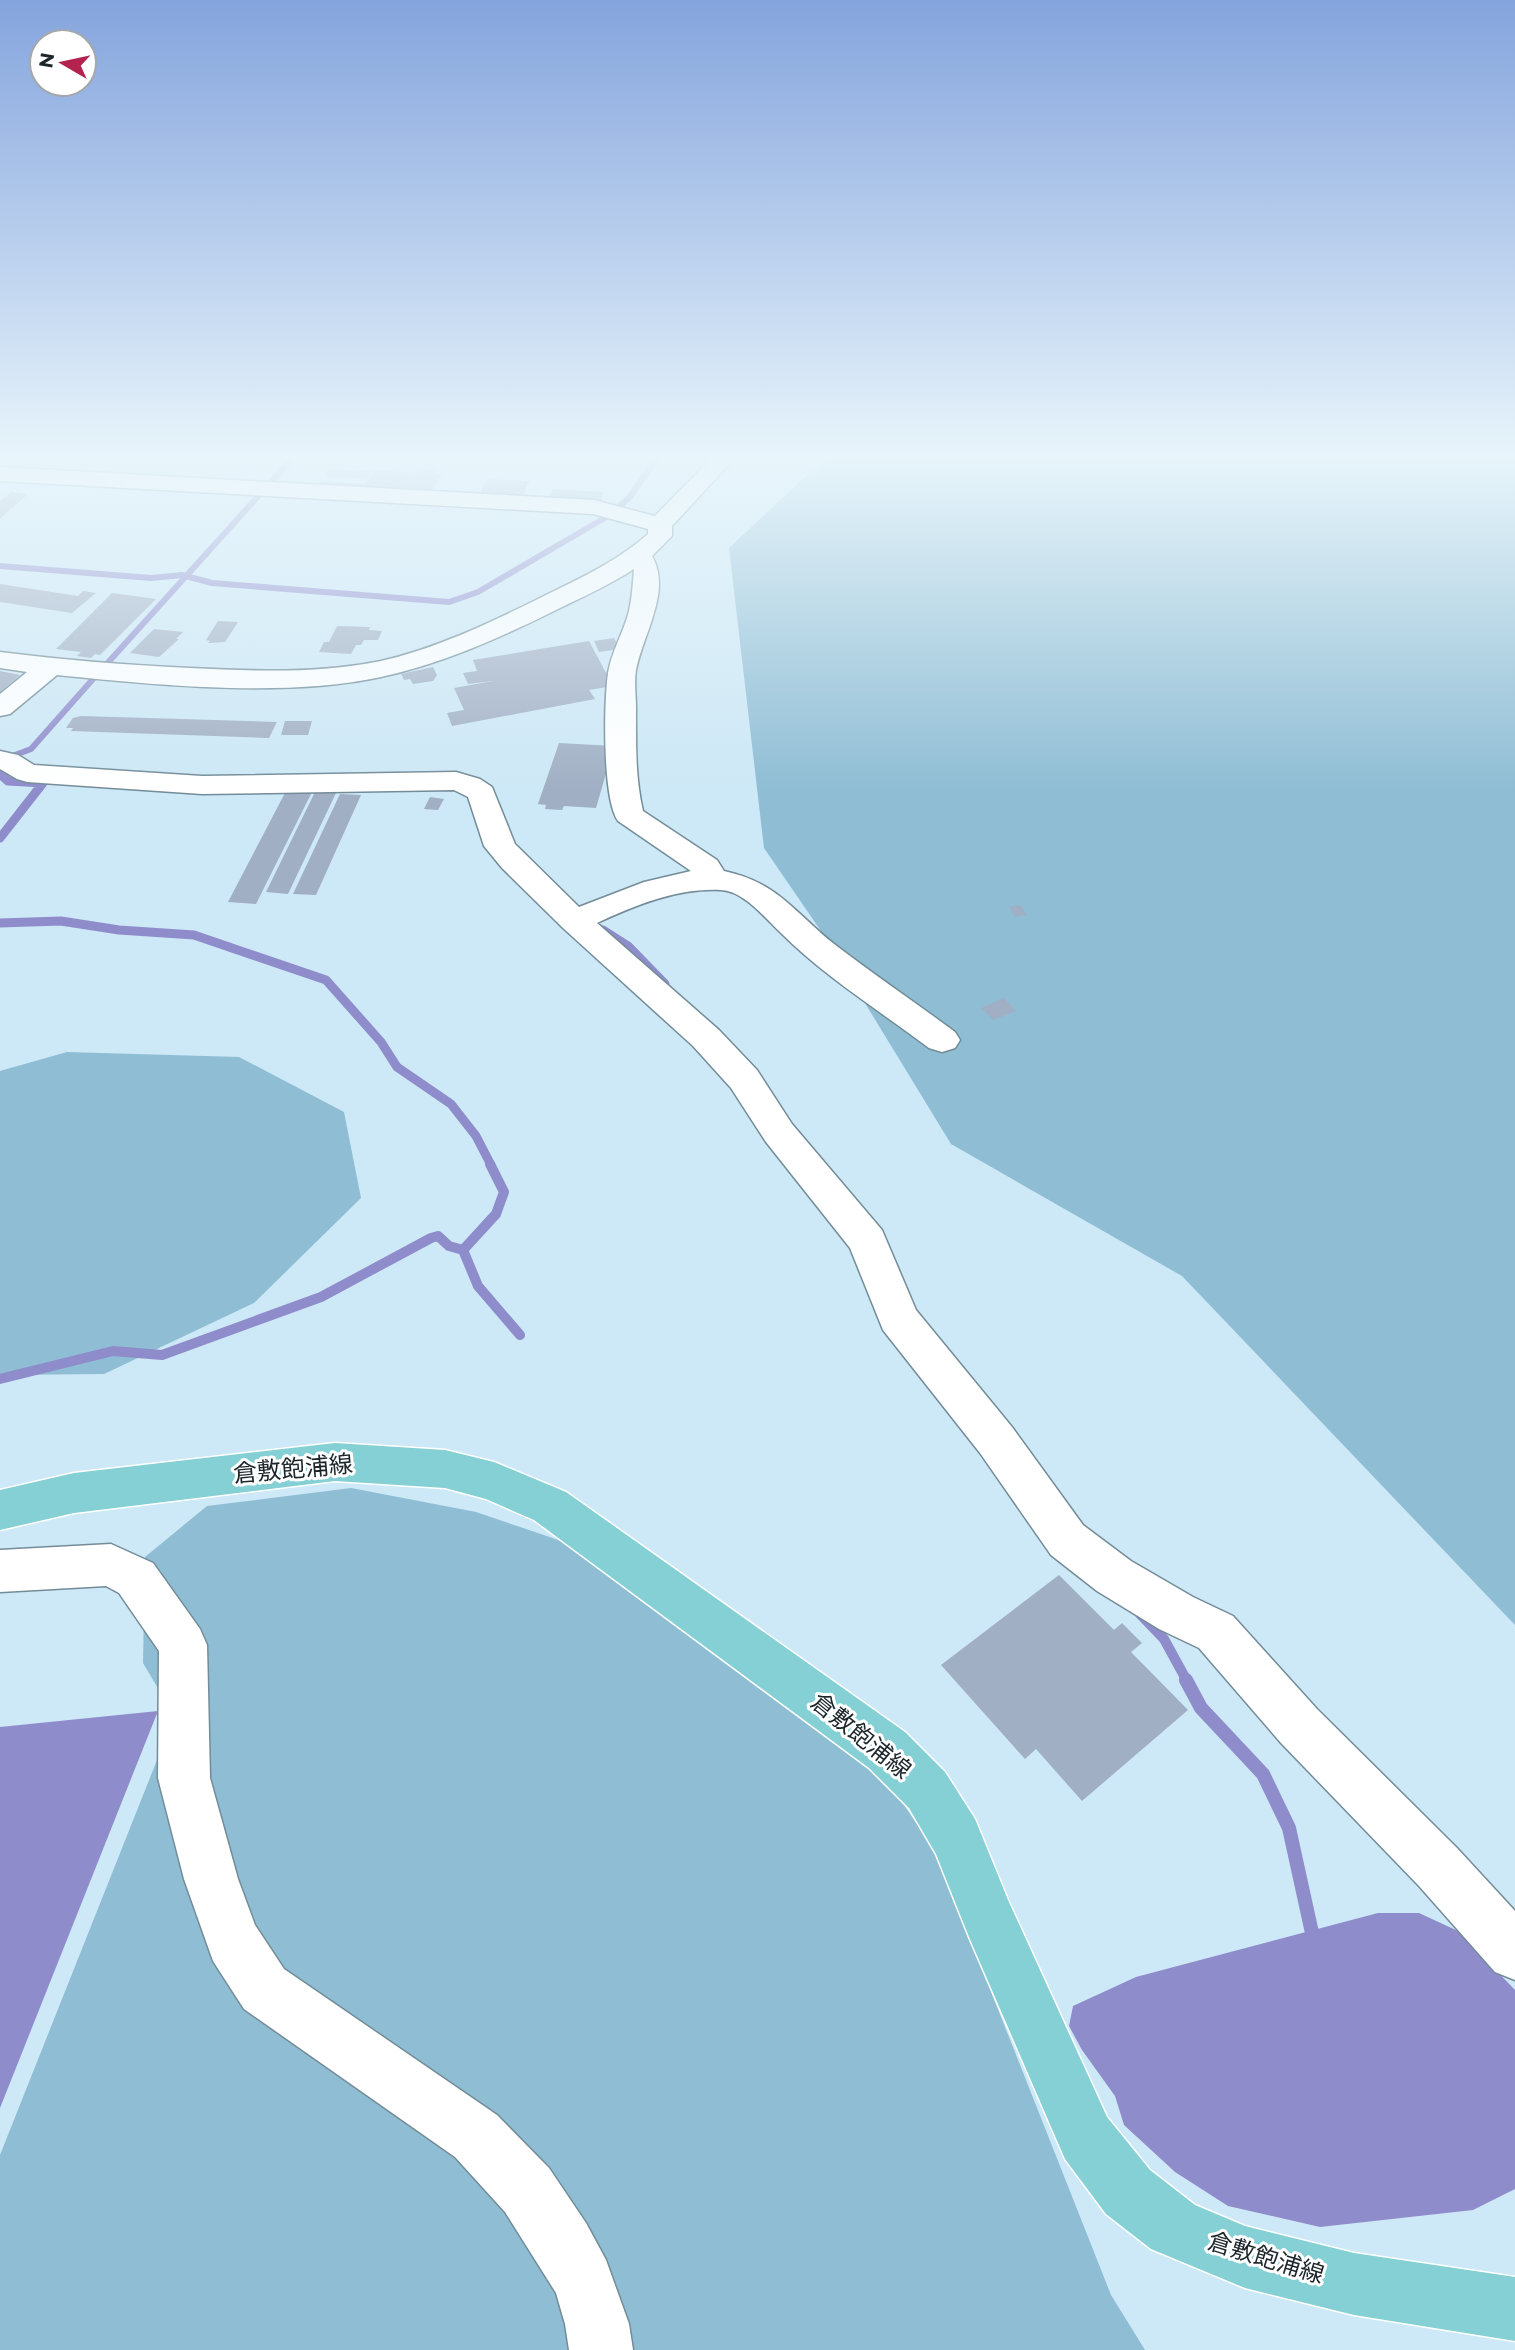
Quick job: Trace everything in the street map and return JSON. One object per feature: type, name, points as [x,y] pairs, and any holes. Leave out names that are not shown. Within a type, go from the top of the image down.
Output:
[{"type":"main road","name":"倉敷飽浦線","points":[[0,1510],[74,1493],[335,1462],[445,1469],[494,1481],[550,1506],[887,1750],[927,1790],[956,1838],[988,1918],[1086,2138],[1128,2192],[1173,2227],[1245,2257],[1354,2284],[1515,2309]]},
{"type":"street","points":[[0,660],[50,667],[277,680],[369,672],[408,663],[529,613],[615,571]]},
{"type":"street","points":[[648,571],[642,611],[622,671],[621,746],[624,794],[629,815],[706,867],[714,881]]},
{"type":"street","points":[[0,708],[50,667]]},
{"type":"street","points":[[0,760],[8,761],[27,773],[202,785],[456,781],[481,793],[500,846],[575,921],[706,1038],[744,1079],[779,1133],[868,1241],[898,1318],[996,1440],[1067,1540],[1114,1576],[1176,1614],[1216,1632],[1299,1726],[1438,1867],[1515,1951]]},
{"type":"street","points":[[575,921],[636,893],[692,882],[739,883],[766,901],[807,940],[942,1040]]},
{"type":"street","points":[[0,1571],[111,1565],[136,1578],[183,1645],[184,1779],[211,1879],[233,1941],[264,1989],[476,2136],[527,2190],[564,2245],[584,2282],[597,2324],[601,2350]]},
{"type":"shaded area","points":[[732,571],[1515,571],[1515,1625],[1182,1276],[951,1144],[821,931],[764,848]]},
{"type":"shaded area","points":[[67,1052],[239,1057],[344,1112],[361,1198],[254,1303],[104,1374],[0,1375],[0,1071]]},
{"type":"shaded area","points":[[351,1488],[476,1512],[576,1546],[881,1772],[935,1850],[1111,2295],[1145,2350],[0,2350],[0,2155],[167,1735],[166,1702],[143,1663],[145,1557],[207,1506]]},
{"type":"shaded area","points":[[158,1711],[0,2108],[0,1727]]},
{"type":"shaded area","points":[[1378,1913],[1419,1913],[1458,1931],[1515,1990],[1515,2189],[1473,2210],[1320,2227],[1228,2206],[1175,2172],[1124,2125],[1115,2096],[1082,2050],[1069,2026],[1073,2006],[1136,1977]]},
{"type":"building","points":[[0,584],[78,596],[83,591],[96,593],[72,613],[0,602]]},
{"type":"building","points":[[112,593],[156,599],[100,655],[95,654],[91,658],[77,656],[81,652],[56,649]]},
{"type":"building","points":[[218,621],[238,622],[225,642],[208,643],[210,641],[206,640]]},
{"type":"building","points":[[337,626],[370,627],[369,630],[382,631],[378,640],[364,640],[361,645],[356,645],[351,654],[319,652],[324,642],[329,642]]},
{"type":"building","points":[[154,629],[183,632],[159,657],[130,653]]},
{"type":"building","points":[[614,638],[620,649],[599,652],[594,641]]},
{"type":"building","points":[[589,641],[613,686],[589,690],[595,699],[452,726],[447,713],[464,710],[454,688],[493,681],[468,684],[463,673],[477,671],[473,660]]},
{"type":"building","points":[[433,667],[437,675],[433,681],[413,684],[410,679],[404,680],[401,674]]},
{"type":"building","points":[[0,671],[20,675],[0,692]]},
{"type":"building","points":[[81,716],[277,722],[269,738],[71,731],[73,728],[66,728],[73,718]]},
{"type":"building","points":[[285,721],[312,721],[308,735],[281,735]]},
{"type":"building","points":[[559,743],[614,746],[596,808],[564,806],[562,810],[545,809],[546,805],[538,804]]},
{"type":"building","points":[[286,791],[312,792],[256,904],[228,902]]},
{"type":"building","points":[[315,792],[336,793],[288,894],[266,892]]},
{"type":"building","points":[[340,794],[361,795],[316,895],[293,894]]},
{"type":"building","points":[[430,797],[444,799],[438,810],[424,809]]},
{"type":"building","points":[[1020,905],[1027,915],[1015,917],[1009,907]]},
{"type":"building","points":[[1004,998],[1016,1011],[993,1020],[981,1008]]},
{"type":"building","points":[[1059,1575],[1114,1630],[1122,1623],[1142,1643],[1131,1652],[1188,1710],[1082,1801],[1036,1749],[1025,1759],[941,1665]]},
{"type":"waterway","points":[[59,571],[151,578],[186,576]]},
{"type":"waterway","points":[[186,576],[191,571]]},
{"type":"waterway","points":[[186,576],[212,583],[449,602],[478,592],[514,571]]},
{"type":"waterway","points":[[104,667],[186,576]]},
{"type":"waterway","points":[[15,755],[31,749],[93,679]]},
{"type":"waterway","points":[[0,774],[8,781],[43,783],[0,838]]},
{"type":"waterway","points":[[0,923],[61,921],[119,930],[194,935],[326,980],[381,1042],[397,1067],[451,1104],[476,1136],[491,1165]]},
{"type":"waterway","points":[[603,930],[628,946],[665,984]]},
{"type":"waterway","points":[[463,1250],[496,1214],[504,1192],[490,1164]]},
{"type":"waterway","points":[[0,1379],[113,1351],[162,1355],[321,1297],[431,1238],[438,1236],[449,1246],[463,1250]]},
{"type":"waterway","points":[[463,1250],[478,1286],[520,1335]]},
{"type":"waterway","points":[[1140,1614],[1164,1639],[1187,1681]]},
{"type":"waterway","points":[[1186,1680],[1201,1708],[1263,1774],[1289,1828],[1314,1942]]}]
